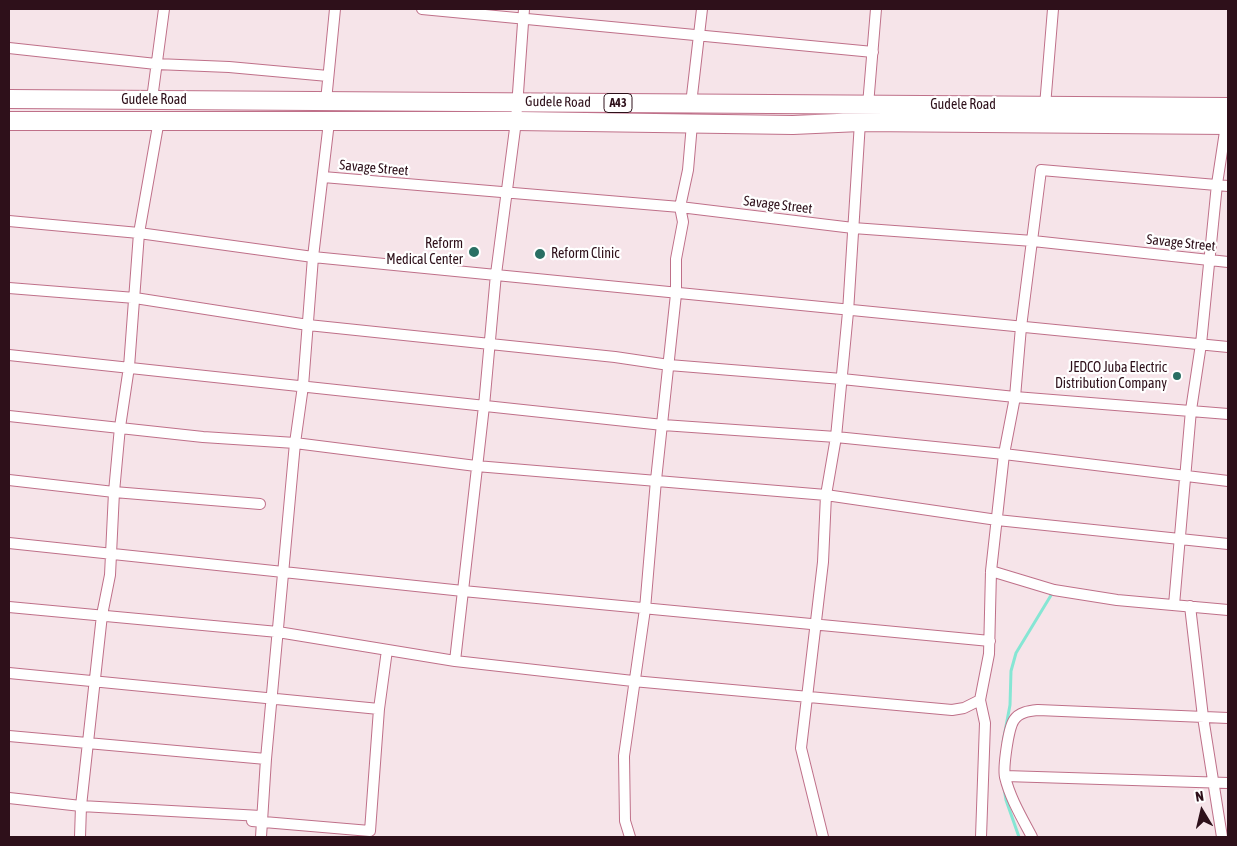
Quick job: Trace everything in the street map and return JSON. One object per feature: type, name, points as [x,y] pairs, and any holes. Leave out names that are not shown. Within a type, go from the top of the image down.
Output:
[{"type":"highway","name":"Gudele Road","points":[[9,99],[1045,106],[1228,119]]},
{"type":"highway","name":"Gudele Road","points":[[9,121],[516,121],[692,124],[1228,119]]},
{"type":"street","points":[[152,99],[164,9]]},
{"type":"street","points":[[326,101],[335,9]]},
{"type":"street","points":[[422,9],[524,14],[699,36],[873,52]]},
{"type":"street","points":[[691,104],[702,9]]},
{"type":"street","points":[[868,105],[876,9]]},
{"type":"street","points":[[1045,106],[1053,9]]},
{"type":"street","points":[[455,661],[484,406],[496,274],[516,121],[524,14]]},
{"type":"street","points":[[9,48],[156,64],[229,67],[328,76]]},
{"type":"street","points":[[1174,604],[1187,476],[1191,410],[1201,344],[1217,184],[1228,119]]},
{"type":"street","points":[[80,837],[81,806],[102,615],[110,575],[114,492],[120,427],[129,367],[139,233],[159,120]]},
{"type":"street","points":[[261,837],[282,573],[295,443],[303,386],[313,258],[329,122]]},
{"type":"street","points":[[823,837],[801,748],[809,696],[823,562],[826,494],[836,437],[842,379],[860,122]]},
{"type":"street","points":[[630,837],[625,821],[624,756],[633,681],[645,610],[656,480],[676,294],[676,259],[683,222],[680,207],[688,170],[692,124]]},
{"type":"street","points":[[981,837],[985,723],[980,700],[990,641],[991,571],[1004,454],[1014,397],[1020,328],[1041,170],[1228,186]]},
{"type":"street","name":"Savage Street","points":[[323,177],[507,194],[680,207],[853,228],[1032,241],[1228,262]]},
{"type":"street","points":[[9,221],[139,233],[313,258],[496,274],[848,312],[1228,348]]},
{"type":"street","points":[[9,288],[135,298],[308,325],[615,356],[668,364],[842,379],[1014,397],[1228,414]]},
{"type":"street","points":[[9,355],[663,425],[836,437],[1004,454],[1228,481]]},
{"type":"street","points":[[9,416],[203,437],[295,443],[476,466],[826,494],[996,520],[1228,544]]},
{"type":"street","points":[[9,480],[114,492],[260,504]]},
{"type":"street","points":[[9,543],[645,610],[990,641]]},
{"type":"street","points":[[991,571],[1054,590],[1117,600],[1228,610]]},
{"type":"street","points":[[1190,606],[1222,837]]},
{"type":"street","points":[[9,607],[278,632],[455,661],[633,681],[952,710],[964,708],[980,700]]},
{"type":"street","points":[[252,821],[370,831],[379,710],[387,650]]},
{"type":"street","points":[[9,673],[379,710]]},
{"type":"street","points":[[1032,837],[1016,805],[1005,776],[1009,737],[1014,720],[1024,712],[1038,710],[1228,718]]},
{"type":"street","points":[[9,736],[266,759]]},
{"type":"street","points":[[1005,776],[1228,783]]},
{"type":"street","points":[[9,798],[81,806],[262,816]]},
{"type":"waterway","points":[[1003,742],[1010,705],[1011,671],[1016,653],[1053,592]]},
{"type":"waterway","points":[[1004,788],[1006,800],[1019,837]]},
{"type":"place","name":"Reform Medical Center","points":[[474,252]]},
{"type":"place","name":"Reform Clinic","points":[[540,254]]},
{"type":"place","name":"JEDCO Juba Electric Distribution Company","points":[[1177,376]]}]
